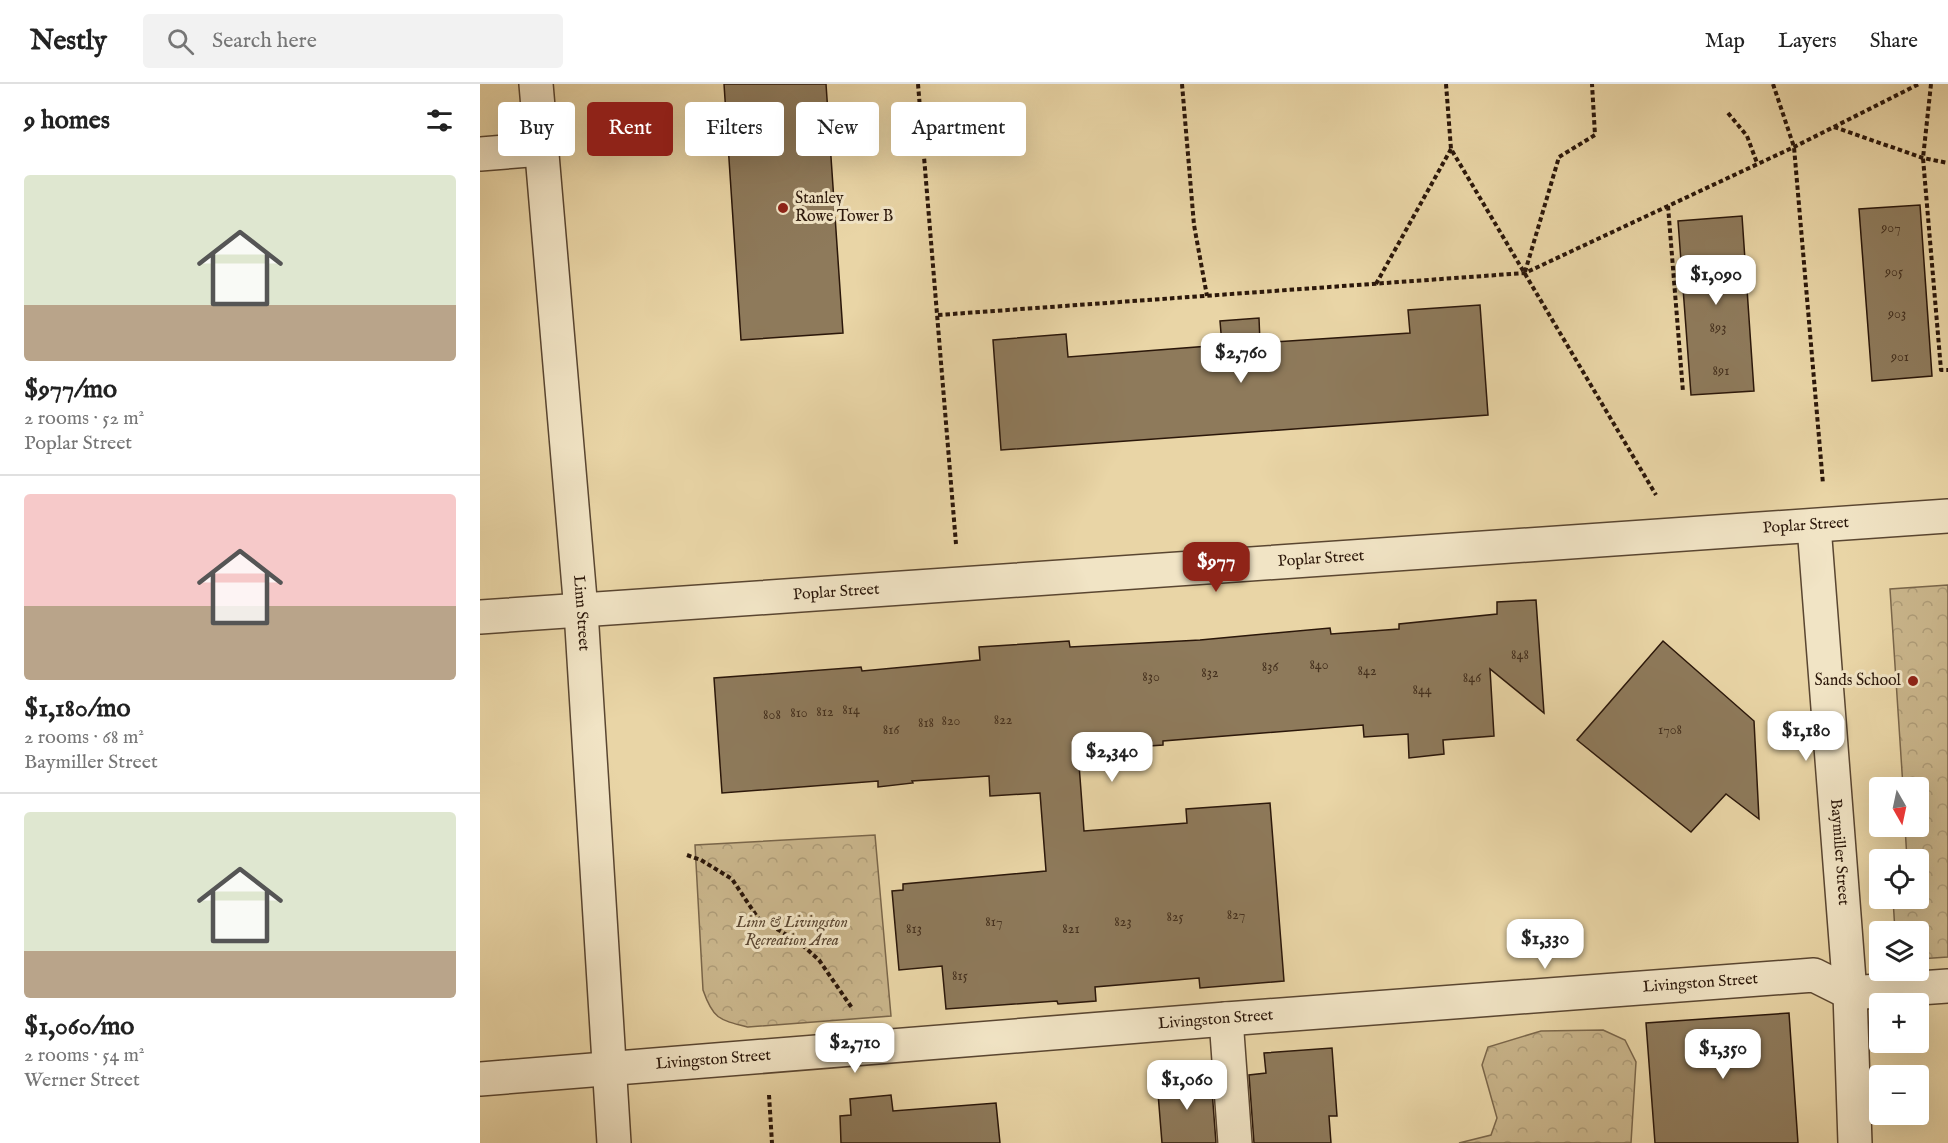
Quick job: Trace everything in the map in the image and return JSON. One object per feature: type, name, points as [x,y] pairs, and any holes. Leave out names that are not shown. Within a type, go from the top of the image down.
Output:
[{"type":"street","name":"Linn Street","points":[[536,84],[538,102]]},
{"type":"street","points":[[480,154],[498,153]]},
{"type":"street","name":"Linn Street","points":[[543,156],[580,611],[614,1143]]},
{"type":"street","name":"Poplar Street","points":[[480,617],[1948,516]]},
{"type":"street","name":"Baymiller Street","points":[[1814,526],[1850,993],[1855,1143]]},
{"type":"street","name":"Livingston Street","points":[[480,1079],[1226,1019],[1814,975],[1850,993]]},
{"type":"street","points":[[1850,993],[1948,986]]},
{"type":"street","points":[[1226,1019],[1235,1143]]},
{"type":"path","points":[[918,84],[956,548]]},
{"type":"path","points":[[1182,84],[1194,225],[1207,296]]},
{"type":"path","points":[[1446,84],[1451,149],[1657,496]]},
{"type":"path","points":[[1525,273],[1559,157],[1595,135],[1592,84]]},
{"type":"path","points":[[1773,84],[1794,147],[1823,485]]},
{"type":"path","points":[[938,315],[1525,273],[1794,147],[1919,84]]},
{"type":"path","points":[[1931,84],[1923,158],[1941,370],[1948,370]]},
{"type":"path","points":[[1728,113],[1747,136],[1757,163]]},
{"type":"path","points":[[1834,127],[1923,158],[1948,163]]},
{"type":"path","points":[[1376,284],[1451,149]]},
{"type":"path","points":[[1668,206],[1683,392]]},
{"type":"path","points":[[687,855],[701,860],[732,879],[758,918],[799,942],[819,960],[856,1017]]},
{"type":"path","points":[[769,1095],[772,1143]]},
{"type":"green space","name":"Sands School","points":[[1948,585],[1948,957],[1929,958],[1929,921],[1894,921],[1894,909],[1929,909],[1929,849],[1906,849],[1906,837],[1929,837],[1929,777],[1902,777],[1890,589]]},
{"type":"green space","name":"Linn & Livingston Recreation Area","points":[[875,835],[891,1016],[748,1027],[718,1017],[710,1007],[703,990],[695,845]]},
{"type":"green space","points":[[1603,1030],[1625,1040],[1636,1062],[1631,1143],[1459,1143],[1491,1135],[1497,1118],[1482,1065],[1488,1047],[1541,1031]]},
{"type":"building","name":"Stanley Rowe Tower B","points":[[724,84],[826,84],[827,102],[796,102],[796,156],[831,156],[843,333],[741,340],[729,156],[784,156],[784,102],[725,102]]},
{"type":"building","points":[[1920,205],[1932,376],[1872,381],[1859,209]]},
{"type":"building","points":[[1742,216],[1754,391],[1691,395],[1678,221]]},
{"type":"building","points":[[1480,305],[1488,415],[1001,450],[993,340],[1066,334],[1068,357],[1222,345],[1220,321],[1259,318],[1260,343],[1410,333],[1408,310]]},
{"type":"building","points":[[1536,600],[1544,713],[1490,669],[1494,736],[1443,740],[1444,754],[1409,758],[1408,734],[1364,737],[1363,725],[1163,741],[1163,745],[1078,751],[1084,831],[1187,823],[1186,809],[1270,803],[1284,981],[1200,988],[1199,978],[1095,987],[1096,1001],[1058,1004],[1057,1001],[946,1009],[942,966],[899,970],[892,891],[903,890],[903,884],[1046,871],[1040,793],[990,796],[989,776],[912,781],[913,783],[878,787],[878,781],[722,793],[714,678],[861,667],[862,671],[980,660],[979,647],[1069,641],[1070,647],[1200,640],[1330,628],[1331,634],[1399,629],[1399,624],[1497,614],[1497,602]]},
{"type":"building","points":[[1663,641],[1754,721],[1759,819],[1726,794],[1691,832],[1577,740]]},
{"type":"building","points":[[1789,1013],[1798,1143],[1655,1143],[1646,1023]]},
{"type":"building","points":[[1332,1048],[1337,1116],[1329,1116],[1331,1143],[1254,1143],[1249,1075],[1266,1073],[1264,1053]]},
{"type":"building","points":[[1211,1077],[1216,1143],[1162,1143],[1157,1081]]},
{"type":"building","points":[[891,1095],[893,1111],[996,1103],[1000,1143],[841,1143],[840,1116],[851,1115],[850,1099]]},
{"type":"place","name":"Stanley Rowe Tower B","points":[[783,208]]},
{"type":"place","name":"Sands School","points":[[1913,681]]}]
